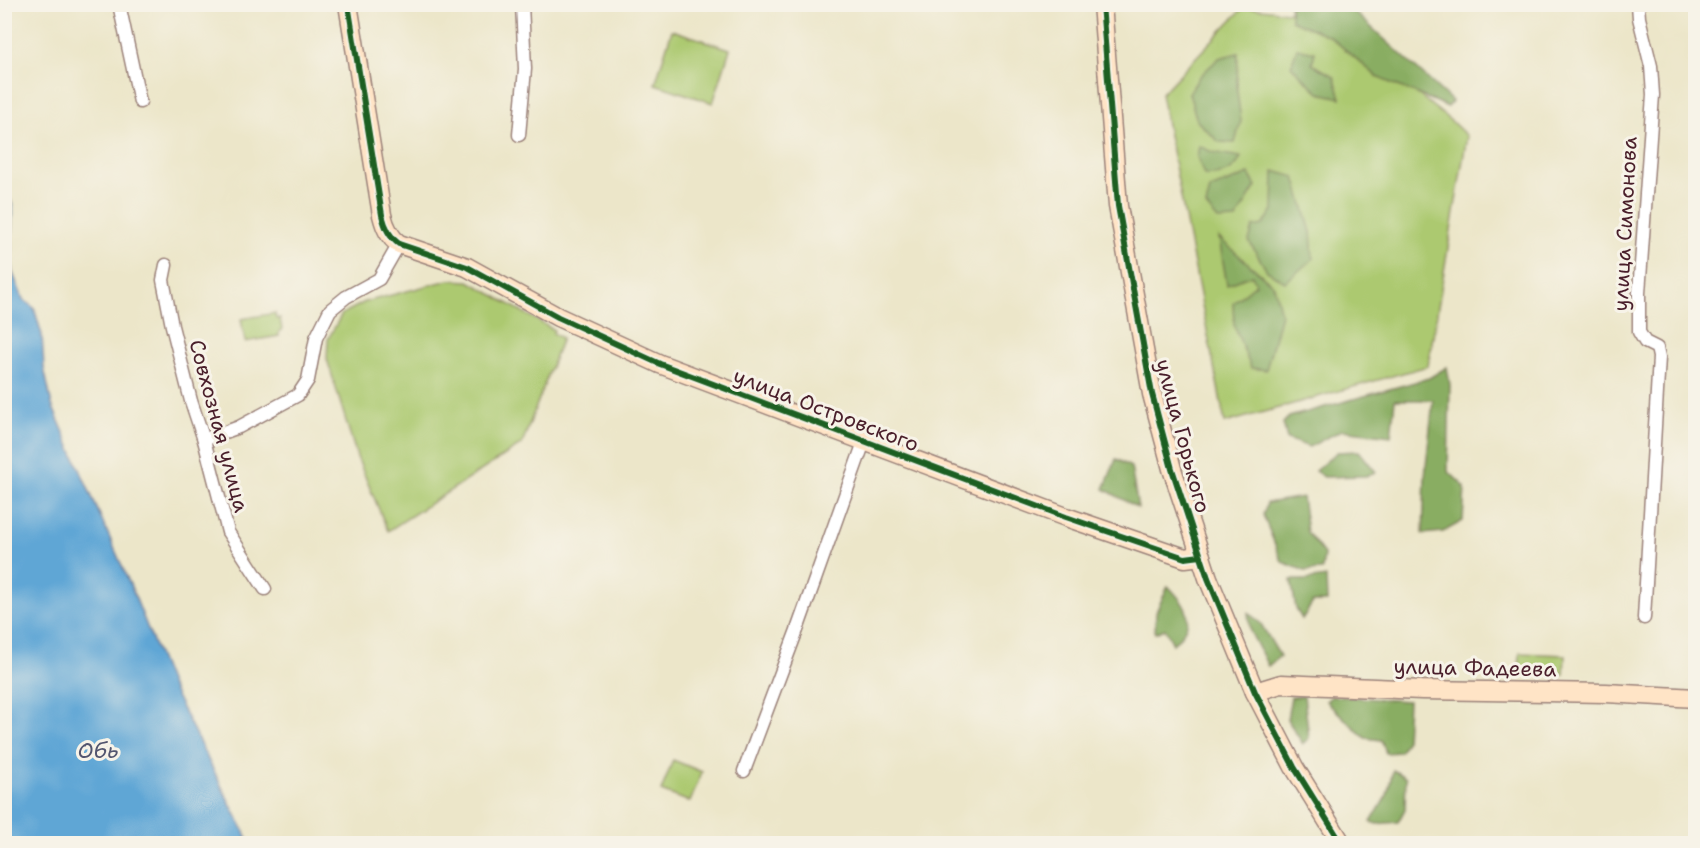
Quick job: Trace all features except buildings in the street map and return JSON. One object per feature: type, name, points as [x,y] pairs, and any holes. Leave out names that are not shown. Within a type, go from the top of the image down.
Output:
[{"type":"street","points":[[119,4],[140,102]]},
{"type":"street","points":[[204,440],[239,427],[298,395],[308,380],[316,338],[330,310],[346,297],[379,279],[399,244],[388,231],[382,215],[348,4]]},
{"type":"street","points":[[519,135],[525,69],[522,4]]},
{"type":"street","name":"улица Горького","points":[[1102,4],[1118,206],[1129,274],[1159,422],[1201,556],[1255,692],[1294,767],[1342,843]]},
{"type":"street","name":"улица Симонова","points":[[1638,4],[1639,18],[1651,66],[1653,95],[1639,293],[1639,332],[1645,342],[1657,348],[1659,357],[1644,618]]},
{"type":"street","name":"улица Островского","points":[[399,244],[452,261],[485,275],[558,317],[650,359],[864,442],[1157,549],[1185,558],[1201,556]]},
{"type":"street","name":"Совхозная улица","points":[[166,265],[163,280],[172,326],[228,532],[265,589]]},
{"type":"street","points":[[744,771],[864,442]]},
{"type":"street","name":"улица Фадеева","points":[[1255,692],[1281,684],[1606,693],[1695,698]]},
{"type":"green space","points":[[1290,5],[1347,5],[1452,101],[1448,107],[1379,78],[1329,36],[1291,20]]},
{"type":"green space","points":[[1244,7],[1321,16],[1467,136],[1428,366],[1225,423],[1161,94]]},
{"type":"green space","points":[[672,30],[730,49],[713,103],[655,84]]},
{"type":"green space","points":[[1297,48],[1315,52],[1312,64],[1334,76],[1341,98],[1319,93],[1291,66]]},
{"type":"green space","points":[[1238,53],[1237,91],[1241,121],[1235,143],[1219,142],[1197,121],[1189,93],[1199,77],[1219,58]]},
{"type":"green space","points":[[1199,146],[1212,152],[1241,157],[1231,170],[1216,175],[1204,175],[1197,157]]},
{"type":"green space","points":[[1274,171],[1295,177],[1311,232],[1313,259],[1285,282],[1267,271],[1249,241],[1253,227],[1263,225],[1273,210]]},
{"type":"green space","points":[[1249,174],[1256,186],[1236,219],[1218,220],[1206,206],[1210,189]]},
{"type":"green space","points":[[1219,238],[1274,286],[1281,314],[1266,370],[1251,368],[1234,325],[1233,303],[1256,284],[1252,275],[1227,285]]},
{"type":"green space","points":[[449,280],[469,281],[554,330],[553,333],[562,338],[522,444],[388,531],[357,457],[327,359],[328,339],[342,314],[365,302]]},
{"type":"green space","points":[[275,313],[276,319],[280,318],[282,330],[279,331],[279,336],[245,342],[241,319]]},
{"type":"green space","points":[[1447,367],[1450,385],[1448,471],[1465,487],[1463,521],[1443,532],[1423,534],[1425,476],[1433,400],[1395,400],[1391,436],[1342,430],[1309,447],[1287,439],[1283,423],[1289,417],[1429,378]]},
{"type":"green space","points":[[1359,451],[1376,472],[1366,476],[1324,477],[1315,471],[1337,452]]},
{"type":"green space","points":[[1116,459],[1131,467],[1138,508],[1104,489]]},
{"type":"green space","points":[[1302,497],[1307,532],[1324,554],[1322,570],[1305,571],[1282,562],[1263,515],[1267,503]]},
{"type":"green space","points":[[1326,577],[1327,602],[1313,602],[1302,619],[1296,609],[1291,580]]},
{"type":"green space","points":[[1168,586],[1185,608],[1188,622],[1181,636],[1173,644],[1165,629],[1155,633],[1156,612]]},
{"type":"green space","points":[[1248,612],[1261,624],[1280,656],[1268,666],[1250,631]]},
{"type":"green space","points":[[1520,653],[1565,655],[1564,675],[1519,673]]},
{"type":"green space","points":[[1304,696],[1309,738],[1303,744],[1287,719],[1291,697]]},
{"type":"green space","points":[[1332,696],[1408,701],[1406,741],[1400,752],[1386,753],[1381,740],[1365,738],[1326,701]]},
{"type":"green space","points":[[673,760],[702,772],[690,802],[661,791]]},
{"type":"green space","points":[[1393,770],[1406,778],[1405,809],[1398,822],[1377,824],[1371,822],[1387,795]]},
{"type":"water","name":"Обь","points":[[4,182],[13,207],[12,271],[23,299],[34,308],[42,335],[44,368],[52,405],[132,589],[170,684],[250,843],[5,843]]},
{"type":"cycle path","points":[[348,4],[382,215],[388,231],[399,244],[467,267],[558,317],[660,364],[1066,517],[1185,558],[1201,556]]},
{"type":"cycle path","points":[[1102,4],[1118,206],[1152,394],[1172,469],[1208,578],[1255,692],[1294,767],[1342,844]]}]
